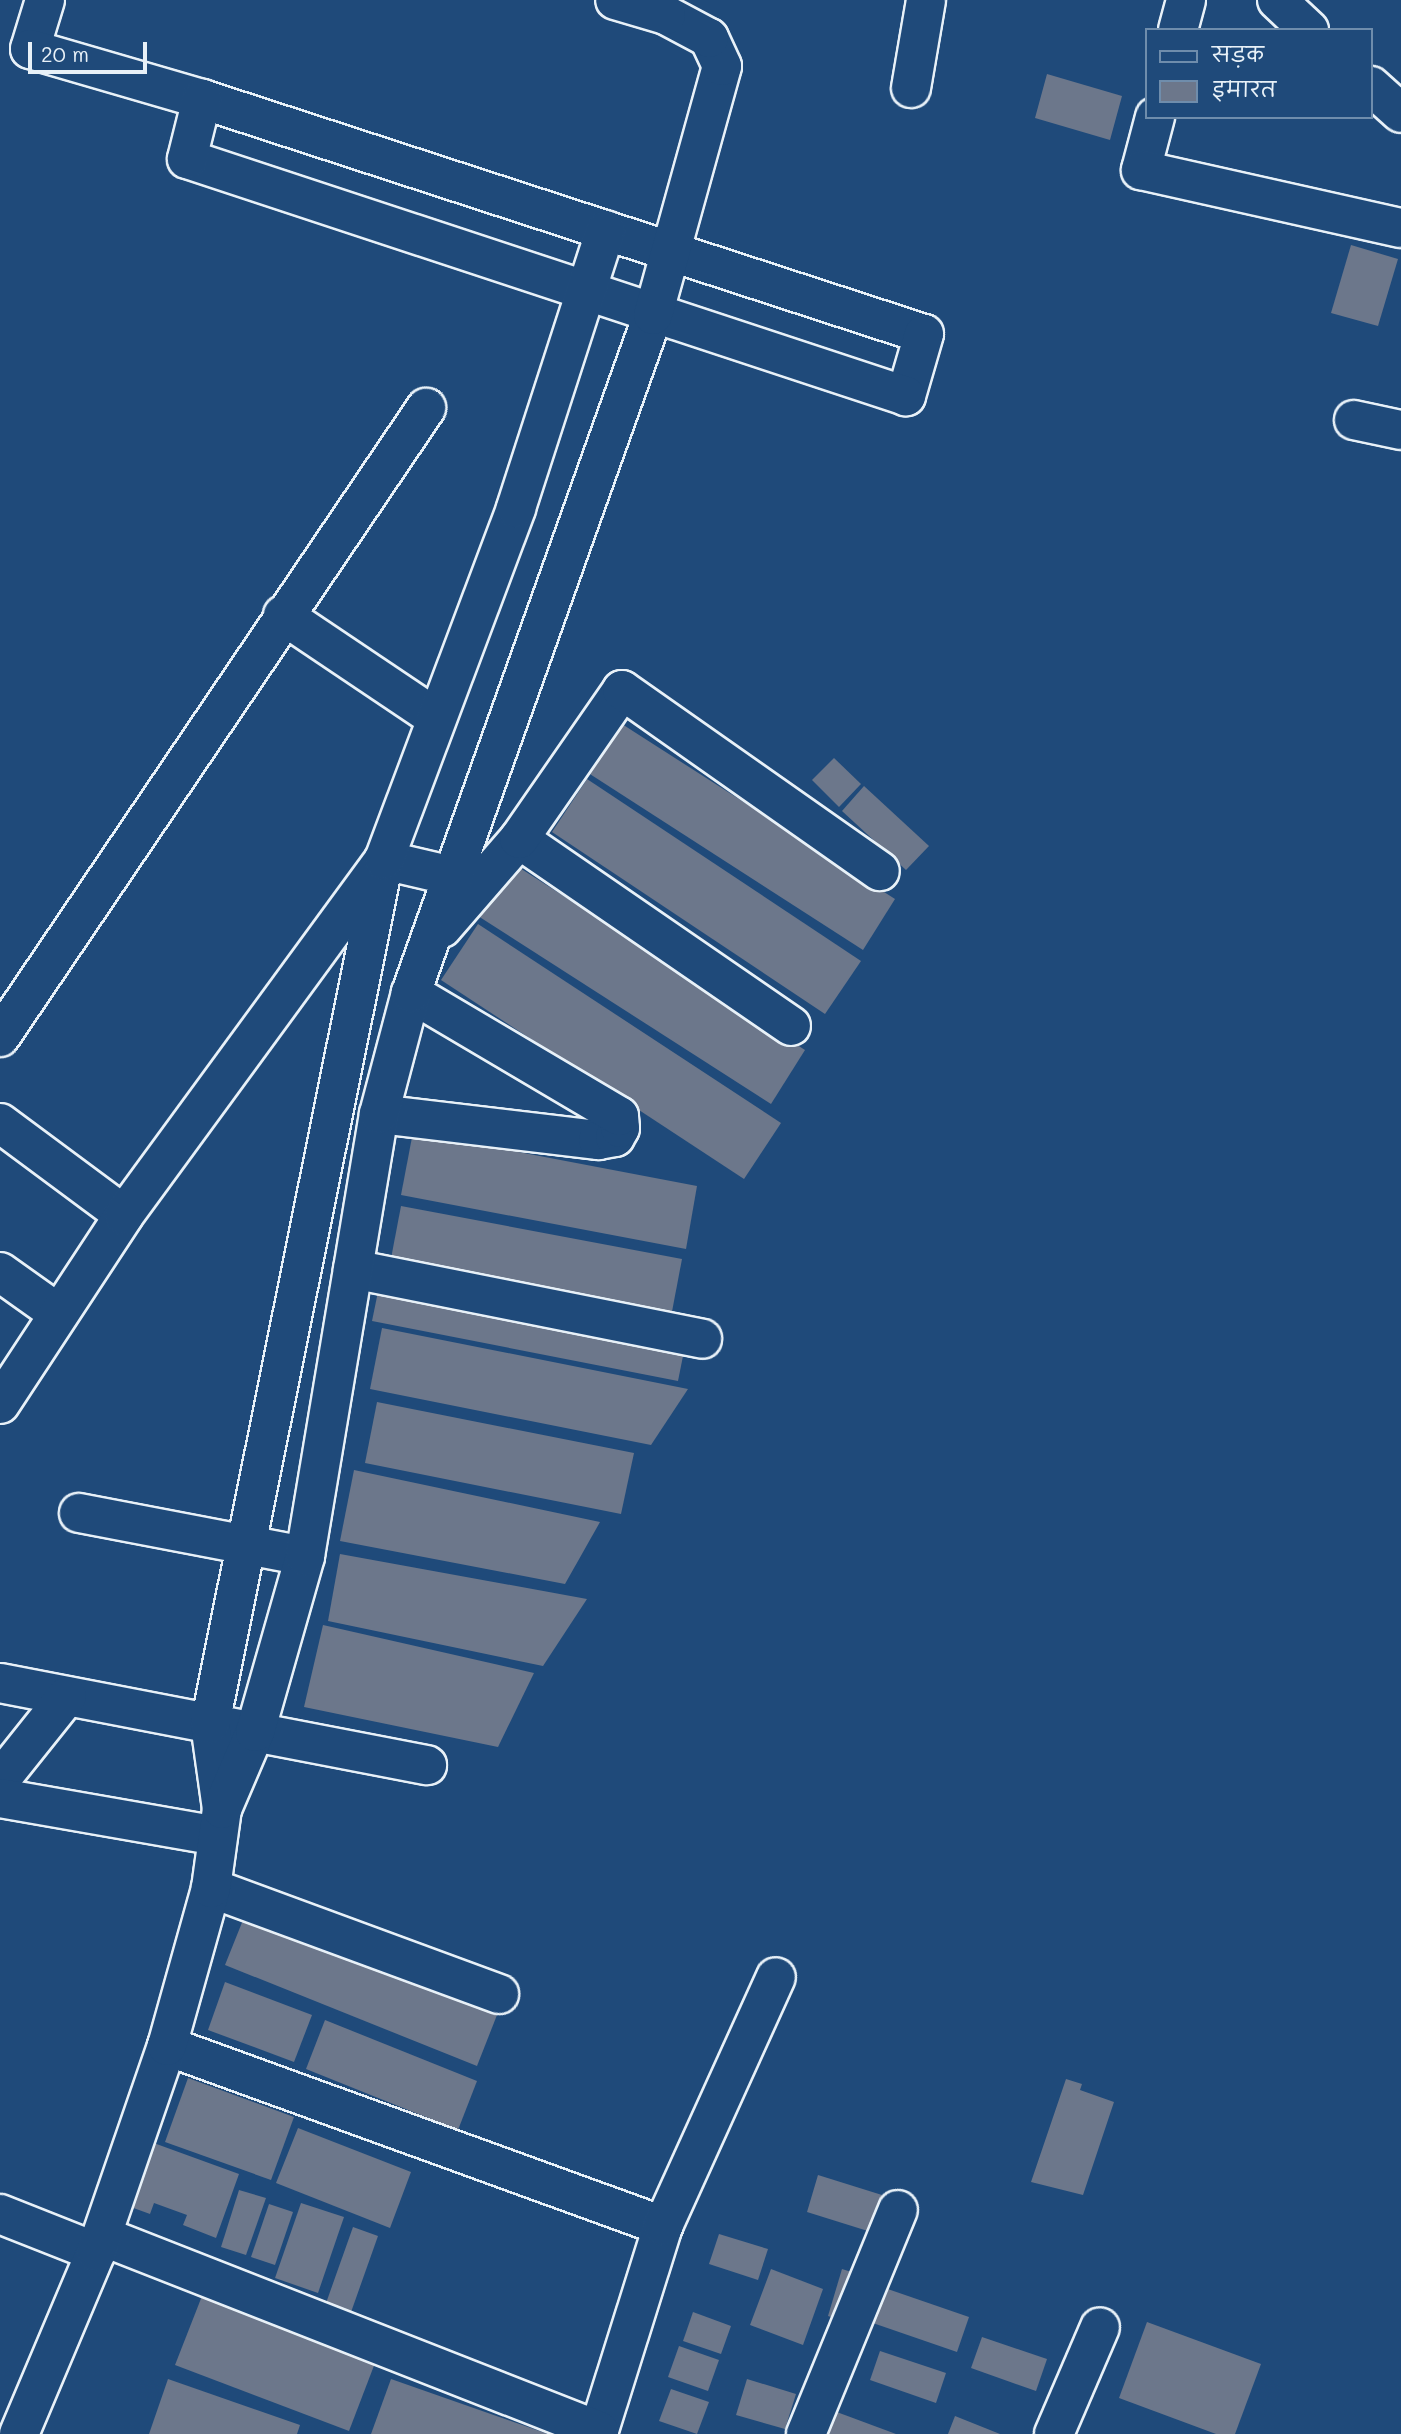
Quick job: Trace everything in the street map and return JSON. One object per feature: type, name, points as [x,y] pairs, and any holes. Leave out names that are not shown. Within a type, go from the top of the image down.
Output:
[{"type":"street","points":[[45,0],[30,49],[202,99],[924,334],[906,396],[587,294],[187,159],[202,99]]},
{"type":"street","points":[[220,1822],[256,1732],[305,1556],[379,1114],[411,993],[653,315],[673,252],[722,66],[709,38],[666,15],[615,0]]},
{"type":"street","points":[[911,88],[926,0]]},
{"type":"street","points":[[1179,28],[1186,0]]},
{"type":"street","points":[[1276,0],[1307,28]]},
{"type":"street","points":[[1373,88],[1401,113]]},
{"type":"street","points":[[1154,119],[1141,170],[1401,228]]},
{"type":"street","points":[[19,2434],[99,2244],[167,2046],[211,1888],[220,1822],[210,1724],[384,860],[435,717],[516,508],[606,230]]},
{"type":"street","points":[[0,1037],[283,615],[426,408]]},
{"type":"street","points":[[1354,420],[1401,430]]},
{"type":"street","points":[[283,615],[435,717]]},
{"type":"street","points":[[429,944],[519,839],[622,690],[880,871]]},
{"type":"street","points":[[519,839],[791,1026]]},
{"type":"street","points":[[384,860],[453,876]]},
{"type":"street","points":[[0,1404],[124,1215],[384,860]]},
{"type":"street","points":[[379,1114],[598,1140],[615,1137],[620,1128],[619,1116],[411,993]]},
{"type":"street","points":[[0,1124],[124,1215]]},
{"type":"street","points":[[0,1272],[59,1314]]},
{"type":"street","points":[[296,1293],[350,1285],[702,1339]]},
{"type":"street","points":[[79,1513],[305,1556]]},
{"type":"street","points":[[0,1683],[427,1765]]},
{"type":"street","points":[[0,1780],[67,1696]]},
{"type":"street","points":[[0,1798],[220,1822]]},
{"type":"street","points":[[211,1888],[499,1994]]},
{"type":"street","points":[[0,2214],[99,2244],[599,2432],[663,2227],[776,1977]]},
{"type":"street","points":[[167,2046],[663,2227]]},
{"type":"street","points":[[806,2434],[898,2210]]},
{"type":"street","points":[[1054,2434],[1100,2327]]},
{"type":"building","points":[[1047,74],[1122,96],[1110,140],[1035,118]]},
{"type":"building","points":[[1351,245],[1398,259],[1378,326],[1331,313]]},
{"type":"building","points":[[611,717],[895,899],[863,950],[579,767]]},
{"type":"building","points":[[834,758],[861,784],[839,807],[812,780]]},
{"type":"building","points":[[587,779],[861,961],[825,1014],[552,832]]},
{"type":"building","points":[[864,786],[929,846],[906,870],[842,811]]},
{"type":"building","points":[[512,863],[805,1050],[771,1104],[478,916]]},
{"type":"building","points":[[478,924],[781,1123],[744,1179],[441,980]]},
{"type":"building","points":[[413,1132],[697,1186],[686,1249],[401,1195]]},
{"type":"building","points":[[401,1206],[682,1259],[670,1322],[389,1269]]},
{"type":"building","points":[[380,1282],[686,1341],[678,1381],[372,1321]]},
{"type":"building","points":[[382,1328],[688,1389],[651,1445],[370,1389]]},
{"type":"building","points":[[377,1402],[634,1453],[621,1514],[365,1463]]},
{"type":"building","points":[[354,1470],[600,1522],[565,1584],[340,1541]]},
{"type":"building","points":[[340,1554],[587,1599],[543,1666],[328,1621]]},
{"type":"building","points":[[323,1625],[534,1673],[498,1747],[304,1707]]},
{"type":"building","points":[[245,1915],[497,2015],[477,2066],[225,1965]]},
{"type":"building","points":[[225,1982],[312,2015],[294,2062],[208,2030]]},
{"type":"building","points":[[325,2020],[477,2081],[458,2130],[306,2069]]},
{"type":"building","points":[[188,2078],[294,2117],[271,2180],[165,2142]]},
{"type":"building","points":[[1066,2079],[1082,2084],[1080,2090],[1114,2102],[1083,2195],[1031,2182]]},
{"type":"building","points":[[298,2128],[411,2172],[390,2228],[276,2183]]},
{"type":"building","points":[[151,2142],[239,2174],[216,2238],[183,2225],[187,2215],[154,2203],[150,2214],[128,2206]]},
{"type":"building","points":[[818,2175],[882,2195],[871,2232],[807,2212]]},
{"type":"building","points":[[239,2190],[266,2198],[246,2255],[221,2247]]},
{"type":"building","points":[[301,2203],[344,2217],[318,2293],[275,2278]]},
{"type":"building","points":[[269,2204],[293,2212],[275,2265],[251,2257]]},
{"type":"building","points":[[353,2227],[378,2236],[350,2315],[325,2306]]},
{"type":"building","points":[[719,2234],[768,2249],[758,2280],[709,2264]]},
{"type":"building","points":[[771,2269],[823,2289],[803,2345],[750,2325]]},
{"type":"building","points":[[842,2269],[864,2276],[850,2323],[828,2316]]},
{"type":"building","points":[[879,2286],[969,2317],[957,2352],[867,2321]]},
{"type":"building","points":[[202,2296],[375,2363],[349,2431],[175,2365]]},
{"type":"building","points":[[693,2312],[731,2326],[721,2354],[683,2341]]},
{"type":"building","points":[[1147,2322],[1261,2364],[1235,2434],[1216,2434],[1119,2398]]},
{"type":"building","points":[[982,2337],[1047,2359],[1036,2391],[971,2368]]},
{"type":"building","points":[[679,2346],[719,2360],[708,2391],[668,2377]]},
{"type":"building","points":[[880,2351],[946,2373],[936,2403],[870,2380]]},
{"type":"building","points":[[168,2379],[300,2425],[297,2434],[149,2434]]},
{"type":"building","points":[[391,2379],[548,2434],[371,2434]]},
{"type":"building","points":[[747,2379],[796,2394],[785,2429],[736,2415]]},
{"type":"building","points":[[671,2389],[709,2402],[697,2434],[659,2421]]},
{"type":"building","points":[[826,2408],[896,2434],[817,2434]]},
{"type":"building","points":[[955,2416],[1000,2434],[948,2434]]}]
